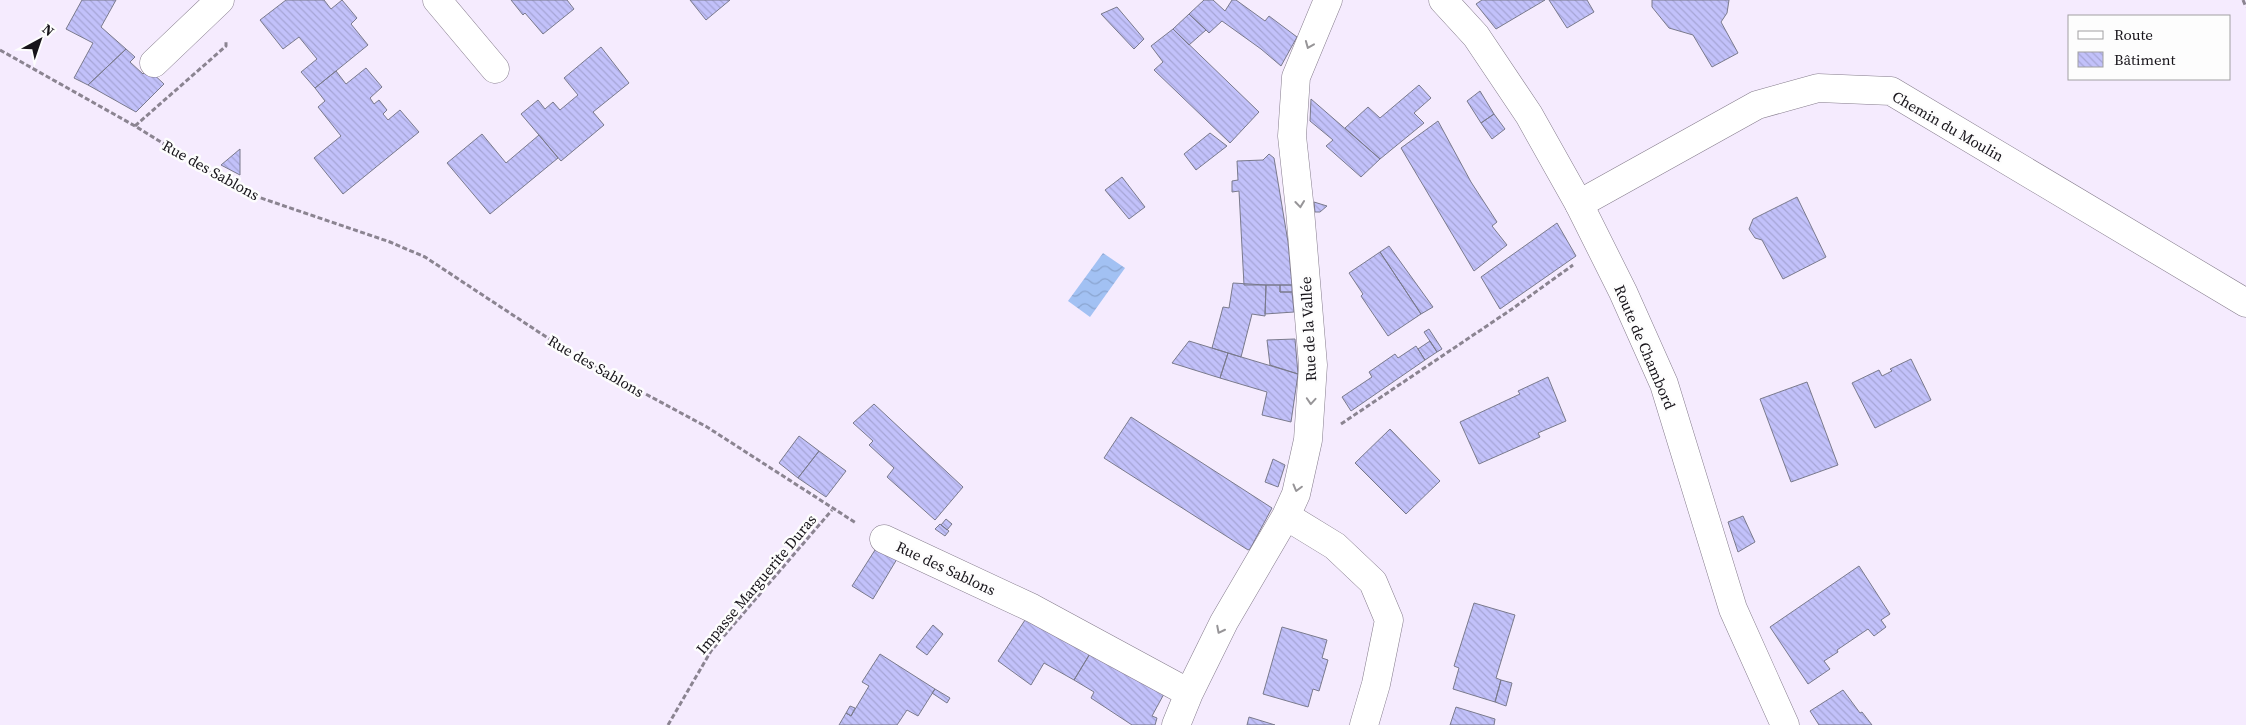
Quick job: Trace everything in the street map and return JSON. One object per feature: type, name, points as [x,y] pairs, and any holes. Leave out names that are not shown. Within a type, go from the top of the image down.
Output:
[{"type":"street","points":[[438,0],[495,69]]},
{"type":"street","name":"Rue de la Vallée","points":[[1176,725],[1189,693],[1224,622],[1286,516],[1296,494],[1308,440],[1313,365],[1292,136],[1296,78],[1328,0]]},
{"type":"street","name":"Route de Chambord","points":[[1443,0],[1476,36],[1529,115],[1601,247],[1664,384],[1733,609],[1785,725]]},
{"type":"street","points":[[154,63],[208,3]]},
{"type":"street","name":"Chemin du Moulin","points":[[1579,204],[1757,105],[1818,88],[1892,91],[2246,303]]},
{"type":"street","points":[[1286,516],[1335,546],[1373,582],[1389,620],[1376,684],[1364,725]]},
{"type":"street","name":"Rue des Sablons","points":[[884,539],[1032,608],[1189,693]]},
{"type":"path","points":[[2243,0],[2246,6]]},
{"type":"path","name":"Rue des Sablons","points":[[0,50],[135,126],[211,173],[258,197],[390,242],[425,257],[575,356],[707,427],[832,510],[884,539]]},
{"type":"path","points":[[1308,440],[1336,428],[1601,247]]},
{"type":"path","name":"Impasse Marguerite Duras","points":[[668,725],[711,651],[832,510]]},
{"type":"water","points":[[1103,253],[1125,268],[1090,317],[1068,301]]},
{"type":"building","points":[[82,0],[116,0],[101,27],[126,49],[88,85],[74,78],[93,43],[66,29]]},
{"type":"building","points":[[286,0],[324,0],[331,9],[342,0],[357,18],[351,24],[368,45],[315,88],[301,72],[317,59],[299,37],[283,49],[260,20]]},
{"type":"building","points":[[511,0],[567,0],[574,9],[543,34],[525,13],[523,15]]},
{"type":"building","points":[[690,0],[730,0],[706,20]]},
{"type":"building","points":[[1204,0],[1213,0],[1225,11],[1232,0],[1236,0],[1265,21],[1269,16],[1297,37],[1281,66],[1222,21],[1209,33],[1189,14]]},
{"type":"building","points":[[1482,0],[1545,0],[1496,29],[1476,4]]},
{"type":"building","points":[[1549,0],[1587,0],[1594,12],[1567,28]]},
{"type":"building","points":[[1652,0],[1729,0],[1727,13],[1721,22],[1738,53],[1712,67],[1693,35],[1669,28],[1652,7]]},
{"type":"building","points":[[1117,7],[1144,39],[1134,49],[1101,14]]},
{"type":"building","points":[[1189,14],[1206,30],[1189,45],[1173,29]]},
{"type":"building","points":[[1173,29],[1259,112],[1230,143],[1154,70],[1163,62],[1151,46]]},
{"type":"building","points":[[601,47],[629,83],[593,112],[604,125],[561,161],[521,114],[538,100],[545,109],[553,102],[560,110],[578,95],[564,78]]},
{"type":"building","points":[[126,49],[135,57],[130,62],[143,74],[148,69],[164,84],[136,112],[88,85]]},
{"type":"building","points":[[366,68],[382,87],[370,98],[374,104],[379,100],[387,110],[383,114],[388,120],[400,110],[419,132],[343,194],[314,158],[341,136],[318,107],[325,101],[315,88],[336,71],[346,84]]},
{"type":"building","points":[[1419,85],[1431,98],[1414,113],[1424,123],[1380,159],[1345,128],[1368,107],[1380,118]]},
{"type":"building","points":[[1480,91],[1494,114],[1481,123],[1467,101]]},
{"type":"building","points":[[1311,99],[1380,159],[1361,177],[1326,146],[1333,140],[1310,121]]},
{"type":"building","points":[[1494,114],[1505,129],[1492,139],[1481,123]]},
{"type":"building","points":[[1438,121],[1471,182],[1497,222],[1492,226],[1507,245],[1474,271],[1401,148]]},
{"type":"building","points":[[1210,133],[1227,146],[1196,170],[1184,154]]},
{"type":"building","points":[[482,134],[506,163],[539,135],[558,158],[490,214],[447,163]]},
{"type":"building","points":[[240,149],[240,175],[221,165]]},
{"type":"building","points":[[1269,154],[1274,158],[1288,242],[1292,285],[1244,285],[1239,191],[1232,192],[1232,181],[1238,180],[1237,161],[1263,160]]},
{"type":"building","points":[[1122,177],[1145,207],[1129,219],[1105,190]]},
{"type":"building","points":[[1797,197],[1826,257],[1783,279],[1762,240],[1755,238],[1749,229],[1753,219]]},
{"type":"building","points":[[1314,202],[1327,206],[1320,212],[1315,212]]},
{"type":"building","points":[[1557,223],[1576,256],[1500,309],[1481,277]]},
{"type":"building","points":[[1389,246],[1433,307],[1421,314],[1380,252]]},
{"type":"building","points":[[1380,252],[1421,314],[1388,336],[1361,296],[1363,294],[1349,273]]},
{"type":"building","points":[[1233,283],[1266,285],[1265,316],[1252,314],[1241,357],[1212,348],[1223,307],[1229,308]]},
{"type":"building","points":[[1266,285],[1280,285],[1280,292],[1292,292],[1294,312],[1265,314]]},
{"type":"building","points":[[1280,285],[1292,285],[1292,292],[1280,292]]},
{"type":"building","points":[[1429,329],[1442,349],[1437,352],[1424,332]]},
{"type":"building","points":[[1295,339],[1298,374],[1270,365],[1267,340]]},
{"type":"building","points":[[1189,341],[1228,353],[1220,378],[1172,363]]},
{"type":"building","points":[[1430,341],[1437,352],[1425,360],[1418,349]]},
{"type":"building","points":[[1416,346],[1425,360],[1351,411],[1342,397],[1372,377],[1369,372],[1395,354],[1398,358]]},
{"type":"building","points":[[1228,353],[1298,374],[1291,422],[1262,415],[1267,392],[1220,378]]},
{"type":"building","points":[[1911,359],[1931,400],[1875,428],[1852,383],[1879,370],[1882,376],[1892,371],[1890,369]]},
{"type":"building","points":[[1548,377],[1566,421],[1538,433],[1540,437],[1479,464],[1460,422],[1520,394],[1518,391]]},
{"type":"building","points":[[1807,382],[1838,465],[1791,482],[1760,399]]},
{"type":"building","points":[[874,404],[963,487],[935,520],[887,477],[894,468],[869,445],[873,441],[853,423]]},
{"type":"building","points":[[1131,417],[1272,508],[1250,549],[1248,550],[1104,458]]},
{"type":"building","points":[[1390,429],[1440,481],[1406,514],[1355,463]]},
{"type":"building","points":[[799,436],[819,451],[798,478],[779,463]]},
{"type":"building","points":[[819,451],[846,471],[826,497],[798,478]]},
{"type":"building","points":[[1273,459],[1285,465],[1278,487],[1265,482]]},
{"type":"building","points":[[1743,516],[1755,542],[1738,552],[1728,522]]},
{"type":"building","points":[[946,519],[952,524],[947,530],[941,525]]},
{"type":"building","points":[[940,524],[949,531],[945,536],[935,529]]},
{"type":"building","points":[[875,550],[897,559],[873,599],[852,586]]},
{"type":"building","points":[[1859,566],[1890,614],[1881,620],[1886,627],[1874,636],[1868,629],[1837,650],[1838,652],[1824,661],[1830,669],[1808,684],[1770,627]]},
{"type":"building","points":[[1474,603],[1515,615],[1496,678],[1501,680],[1495,702],[1453,689],[1459,668],[1454,666]]},
{"type":"building","points":[[1027,617],[1091,652],[1074,680],[1044,663],[1031,685],[998,661]]},
{"type":"building","points":[[933,625],[943,634],[927,655],[916,647]]},
{"type":"building","points":[[1282,627],[1327,640],[1322,658],[1328,660],[1319,691],[1313,689],[1308,707],[1263,694]]},
{"type":"building","points":[[1091,652],[1165,692],[1152,716],[1157,718],[1155,725],[1132,725],[1091,698],[1094,692],[1074,680]]},
{"type":"building","points":[[880,654],[935,689],[918,716],[907,710],[897,725],[839,725],[846,713],[851,716],[869,686],[862,682]]},
{"type":"building","points":[[1501,680],[1512,683],[1506,706],[1495,702]]},
{"type":"building","points":[[935,689],[950,698],[947,703],[932,693]]},
{"type":"building","points":[[1843,690],[1860,713],[1862,712],[1872,725],[1819,725],[1810,711]]},
{"type":"building","points":[[850,706],[855,708],[851,716],[846,713]]},
{"type":"building","points":[[1456,707],[1495,719],[1494,725],[1450,725]]},
{"type":"building","points":[[1249,717],[1275,725],[1247,725]]}]
